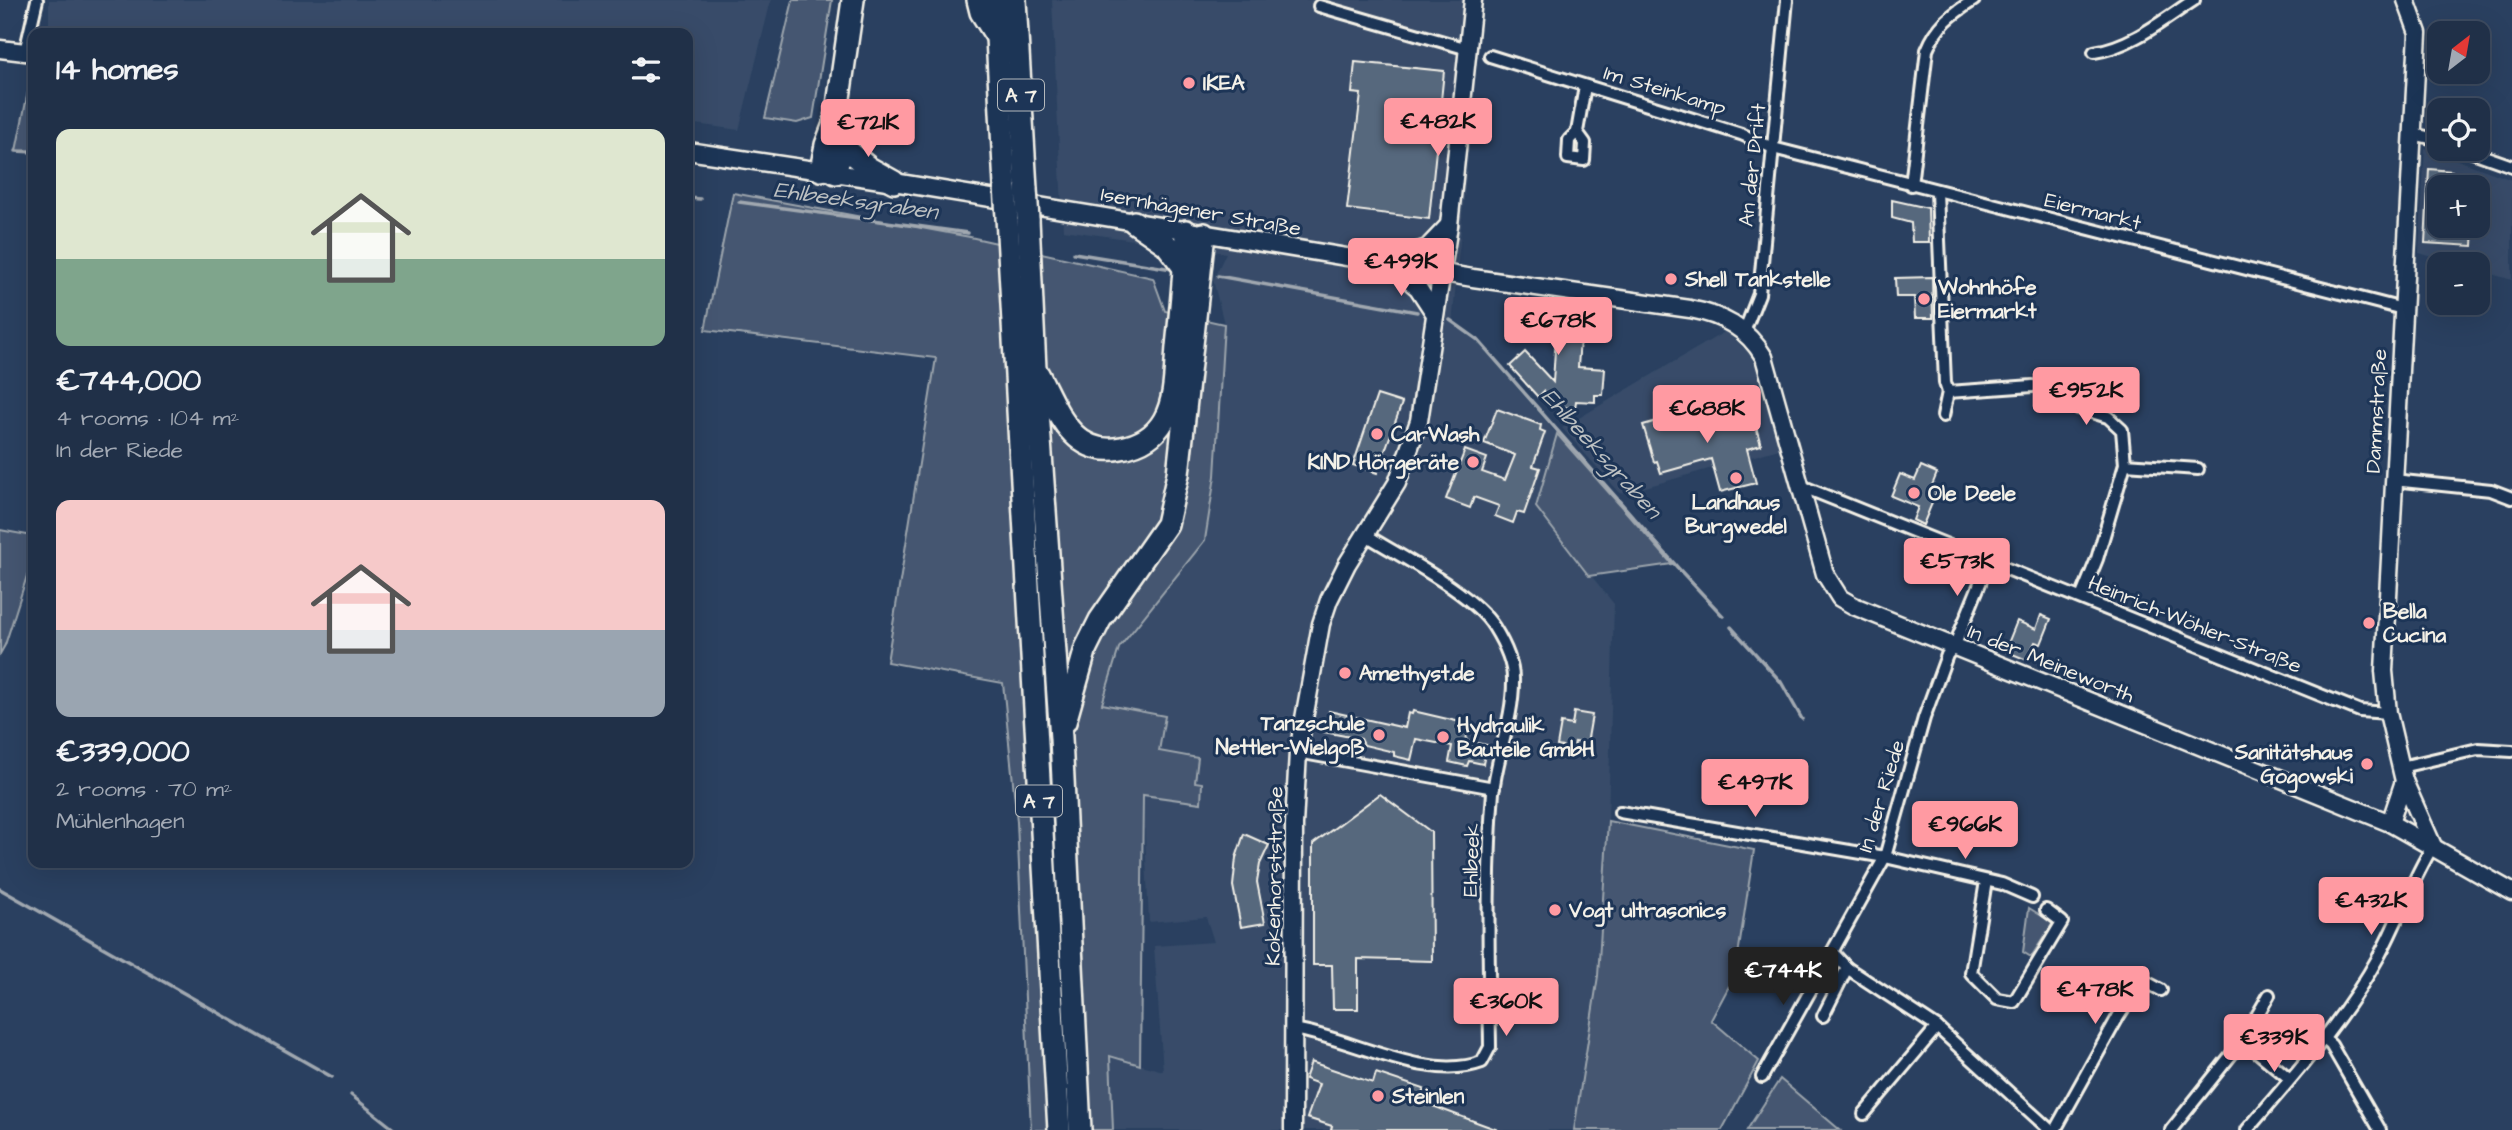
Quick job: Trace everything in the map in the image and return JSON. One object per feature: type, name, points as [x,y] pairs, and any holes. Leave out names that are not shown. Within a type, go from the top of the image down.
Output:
[{"type":"highway","points":[[828,172],[826,145],[836,118],[853,0]]},
{"type":"highway","points":[[978,0],[981,12],[996,36]]},
{"type":"highway","name":"A 7","points":[[995,0],[996,36],[1016,188]]},
{"type":"highway","name":"A 7","points":[[1016,0],[1017,218],[1059,1130]]},
{"type":"highway","points":[[828,172],[841,145],[836,118]]},
{"type":"highway","points":[[841,145],[869,168],[894,182]]},
{"type":"highway","name":"A 7","points":[[1017,218],[1035,369],[1060,738],[1080,1130]]},
{"type":"highway","points":[[1134,222],[1166,244],[1185,270]]},
{"type":"highway","points":[[1035,369],[1059,418],[1069,432],[1081,441],[1110,450],[1147,439],[1157,431],[1170,406],[1185,270],[1195,232]]},
{"type":"highway","points":[[1060,738],[1077,673],[1093,634],[1157,541],[1172,508],[1178,474],[1195,232]]},
{"type":"main road","name":"Kokenhorststraße","points":[[1293,1130],[1294,825],[1298,752],[1321,624],[1336,584],[1397,483],[1414,439],[1422,404],[1449,225],[1473,0]]},
{"type":"main road","name":"Dammstraße","points":[[2406,0],[2418,33],[2384,671],[2388,713],[2403,774],[2433,846]]},
{"type":"main road","points":[[0,50],[28,53]]},
{"type":"main road","name":"Isernhägener Straße","points":[[693,152],[1698,311],[1720,317],[1744,332]]},
{"type":"main road","points":[[1385,263],[1427,248],[1449,225]]},
{"type":"main road","points":[[1385,263],[1418,288],[1435,314]]},
{"type":"main road","name":"In der Meineworth","points":[[1744,332],[1756,343],[1764,356],[1825,573],[1840,598],[1954,647],[2390,823],[2512,891]]},
{"type":"main road","points":[[2390,823],[2403,774]]},
{"type":"street","points":[[33,28],[37,0]]},
{"type":"street","name":"An der Drift","points":[[1744,332],[1759,294],[1787,0]]},
{"type":"street","points":[[1911,185],[1927,50],[1933,33],[1948,17],[1974,0]]},
{"type":"street","points":[[2094,52],[2127,43],[2194,0]]},
{"type":"street","points":[[1319,6],[1468,49]]},
{"type":"street","name":"Im Steinkamp","points":[[1490,56],[1741,134],[1773,148]]},
{"type":"street","name":"Im Steinkamp","points":[[1577,132],[1585,86]]},
{"type":"street","points":[[2413,134],[2427,137]]},
{"type":"street","name":"Eiermarkt","points":[[1773,148],[2403,309]]},
{"type":"street","points":[[2490,158],[2512,166]]},
{"type":"street","points":[[1937,192],[1945,383],[1948,392],[1943,416]]},
{"type":"street","points":[[1948,392],[2033,386]]},
{"type":"street","points":[[2063,403],[2108,417],[2122,430],[2125,464],[2098,559],[2081,598]]},
{"type":"street","points":[[2125,464],[2198,469]]},
{"type":"street","points":[[2393,481],[2491,490],[2512,498]]},
{"type":"street","name":"Heinrich-Wöhler-Straße","points":[[1801,486],[2360,711],[2388,713]]},
{"type":"street","name":"Ehlbeek","points":[[1293,1030],[1332,1038],[1404,1062],[1455,1067],[1482,1062],[1490,1047],[1489,875],[1494,788],[1514,680],[1506,648],[1493,624],[1472,602],[1366,535]]},
{"type":"street","points":[[1954,647],[1989,561]]},
{"type":"street","name":"In der Riede","points":[[1762,1077],[1885,857],[1924,718],[1947,656],[1954,647]]},
{"type":"street","points":[[2403,774],[2478,749],[2512,751]]},
{"type":"street","points":[[1298,752],[1494,788]]},
{"type":"street","points":[[1620,812],[1885,857],[2016,888],[2032,897]]},
{"type":"street","points":[[2247,1130],[2325,1039],[2378,957],[2419,869],[2433,846]]},
{"type":"street","points":[[1986,881],[1971,973],[1997,999],[2014,1002],[2062,922],[2046,910]]},
{"type":"street","points":[[1832,952],[1847,968],[1937,1027],[2052,1130],[2142,980],[2161,990]]},
{"type":"street","points":[[1823,1016],[1847,968]]},
{"type":"street","points":[[2171,1130],[2243,1040],[2269,996]]},
{"type":"street","points":[[1864,1114],[1937,1027]]},
{"type":"street","points":[[2325,1039],[2380,1130]]},
{"type":"street","points":[[2243,1040],[2290,1079]]},
{"type":"shaded area","points":[[49,0],[771,0],[739,130],[693,124],[693,28],[49,28]]},
{"type":"shaded area","points":[[793,0],[832,0],[813,118],[797,123],[765,118]]},
{"type":"shaded area","points":[[1052,0],[1483,0],[1452,324],[1477,342],[1557,434],[1536,507],[1614,604],[1608,821],[1598,976],[1576,1130],[1113,1130],[1110,1056],[1163,1071],[1154,946],[1214,942],[1206,917],[1149,922],[1143,794],[1195,782],[1159,751],[1165,716],[1102,704],[1119,648],[1164,588],[1215,476],[1224,324],[1213,280],[1226,253],[1063,230]]},
{"type":"shaded area","points":[[28,92],[28,150],[16,151]]},
{"type":"shaded area","points":[[2425,148],[2427,161],[2460,161],[2512,180],[2512,280],[2490,274],[2490,252],[2427,252],[2427,255],[2419,253]]},
{"type":"shaded area","points":[[733,193],[970,237],[1153,278],[1165,311],[1224,324],[1215,476],[1205,540],[1119,648],[1102,704],[1165,716],[1159,751],[1198,758],[1195,782],[1202,783],[1201,803],[1143,795],[1140,1065],[1110,1056],[1113,1130],[1031,1130],[1017,822],[1003,683],[887,662],[936,358],[705,330]]},
{"type":"shaded area","points":[[1726,331],[1750,354],[1757,369],[1779,449],[1621,494],[1562,428]]},
{"type":"shaded area","points":[[1557,434],[1672,564],[1589,576],[1536,507]]},
{"type":"shaded area","points":[[0,530],[28,535],[28,573],[0,654]]},
{"type":"shaded area","points":[[1608,821],[1754,850],[1735,975],[1711,1020],[1759,1061],[1722,1130],[1574,1130],[1598,976]]},
{"type":"shaded area","points":[[2029,908],[2053,923],[2031,957],[2023,952]]},
{"type":"shaded area","points":[[1780,1079],[1840,1130],[1747,1130]]},
{"type":"building","points":[[1355,62],[1444,71],[1429,219],[1347,209],[1361,94],[1352,93]]},
{"type":"building","points":[[2429,169],[2452,171],[2452,175],[2429,175]]},
{"type":"building","name":"Wohnhöfe Eiermarkt","points":[[1892,200],[1928,208],[1929,242],[1912,242],[1911,223],[1892,218]]},
{"type":"building","points":[[2427,206],[2427,238],[2473,238],[2473,246],[2425,243]]},
{"type":"building","name":"Wohnhöfe Eiermarkt","points":[[1932,277],[1933,318],[1915,318],[1914,297],[1896,297],[1895,278]]},
{"type":"building","points":[[1513,306],[1582,311],[1578,367],[1605,369],[1603,395],[1595,395],[1595,402],[1576,401],[1575,408],[1558,407],[1544,391],[1538,397],[1510,366],[1525,352],[1553,382],[1556,334],[1512,331]]},
{"type":"building","name":"CarWash","points":[[1377,395],[1402,403],[1377,473],[1353,465]]},
{"type":"building","points":[[1741,404],[1746,422],[1754,420],[1761,445],[1747,449],[1756,483],[1720,492],[1711,459],[1661,473],[1657,461],[1654,462],[1643,425],[1671,417],[1672,423]]},
{"type":"building","name":"KIND Hörgeräte","points":[[1497,409],[1541,425],[1540,430],[1545,432],[1533,466],[1540,468],[1524,514],[1517,512],[1513,523],[1495,516],[1499,506],[1474,497],[1470,508],[1446,499],[1465,450],[1487,458],[1482,472],[1505,480],[1515,455],[1484,443]]},
{"type":"building","name":"Ole Deele","points":[[1921,466],[1937,473],[1931,488],[1937,491],[1923,525],[1913,520],[1918,507],[1891,496],[1900,474],[1915,480]]},
{"type":"building","points":[[2041,615],[2051,619],[2041,644],[2035,642],[2027,660],[2005,651],[2017,621],[2036,629]]},
{"type":"building","points":[[1329,711],[1405,728],[1408,713],[1412,714],[1413,711],[1469,724],[1466,741],[1487,745],[1483,764],[1469,761],[1467,766],[1449,762],[1452,746],[1416,739],[1411,760],[1394,756],[1394,752],[1364,745],[1361,739],[1324,732]]},
{"type":"building","points":[[1574,712],[1592,715],[1587,744],[1575,742],[1574,749],[1557,746],[1561,723],[1572,725]]},
{"type":"building","points":[[1380,794],[1431,832],[1432,961],[1358,959],[1358,1009],[1333,1009],[1332,965],[1313,965],[1313,844]]},
{"type":"building","points":[[1244,834],[1269,845],[1260,864],[1257,882],[1265,923],[1241,927],[1233,886],[1236,858]]},
{"type":"building","name":"Steinlen","points":[[1311,1062],[1373,1083],[1376,1073],[1424,1089],[1419,1101],[1498,1130],[1331,1130],[1332,1126],[1307,1118],[1319,1084],[1305,1079]]},
{"type":"waterway","name":"Ehlbeeksgraben","points":[[16,151],[28,152]]},
{"type":"waterway","name":"Ehlbeeksgraben","points":[[693,198],[700,199]]},
{"type":"waterway","name":"Ehlbeeksgraben","points":[[739,202],[968,233]]},
{"type":"waterway","name":"Ehlbeeksgraben","points":[[1074,253],[1172,269]]},
{"type":"waterway","name":"Ehlbeeksgraben","points":[[1218,276],[1417,312]]},
{"type":"waterway","name":"Ehlbeeksgraben","points":[[1450,320],[1478,340],[1723,616]]},
{"type":"waterway","name":"Ehlbeeksgraben","points":[[1731,627],[1781,682],[1802,719]]},
{"type":"waterway","points":[[0,889],[332,1077]]},
{"type":"waterway","points":[[351,1095],[395,1130]]},
{"type":"place","name":"IKEA","points":[[1189,83]]},
{"type":"place","name":"Shell Tankstelle","points":[[1671,279]]},
{"type":"place","name":"Wohnhöfe Eiermarkt","points":[[1924,299]]},
{"type":"place","name":"CarWash","points":[[1377,434]]},
{"type":"place","name":"KIND Hörgeräte","points":[[1473,462]]},
{"type":"place","name":"Landhaus Burgwedel","points":[[1736,478]]},
{"type":"place","name":"Ole Deele","points":[[1914,493]]},
{"type":"place","name":"Bella Cucina","points":[[2369,623]]},
{"type":"place","name":"Amethyst.de","points":[[1345,673]]},
{"type":"place","name":"Tanzschule Nettler-Wielgoß","points":[[1379,735]]},
{"type":"place","name":"Hydraulik Bauteile GmbH","points":[[1443,737]]},
{"type":"place","name":"Sanitätshaus Gogowski","points":[[2367,764]]},
{"type":"place","name":"Vogt ultrasonics","points":[[1555,910]]},
{"type":"place","name":"Steinlen","points":[[1378,1096]]}]
